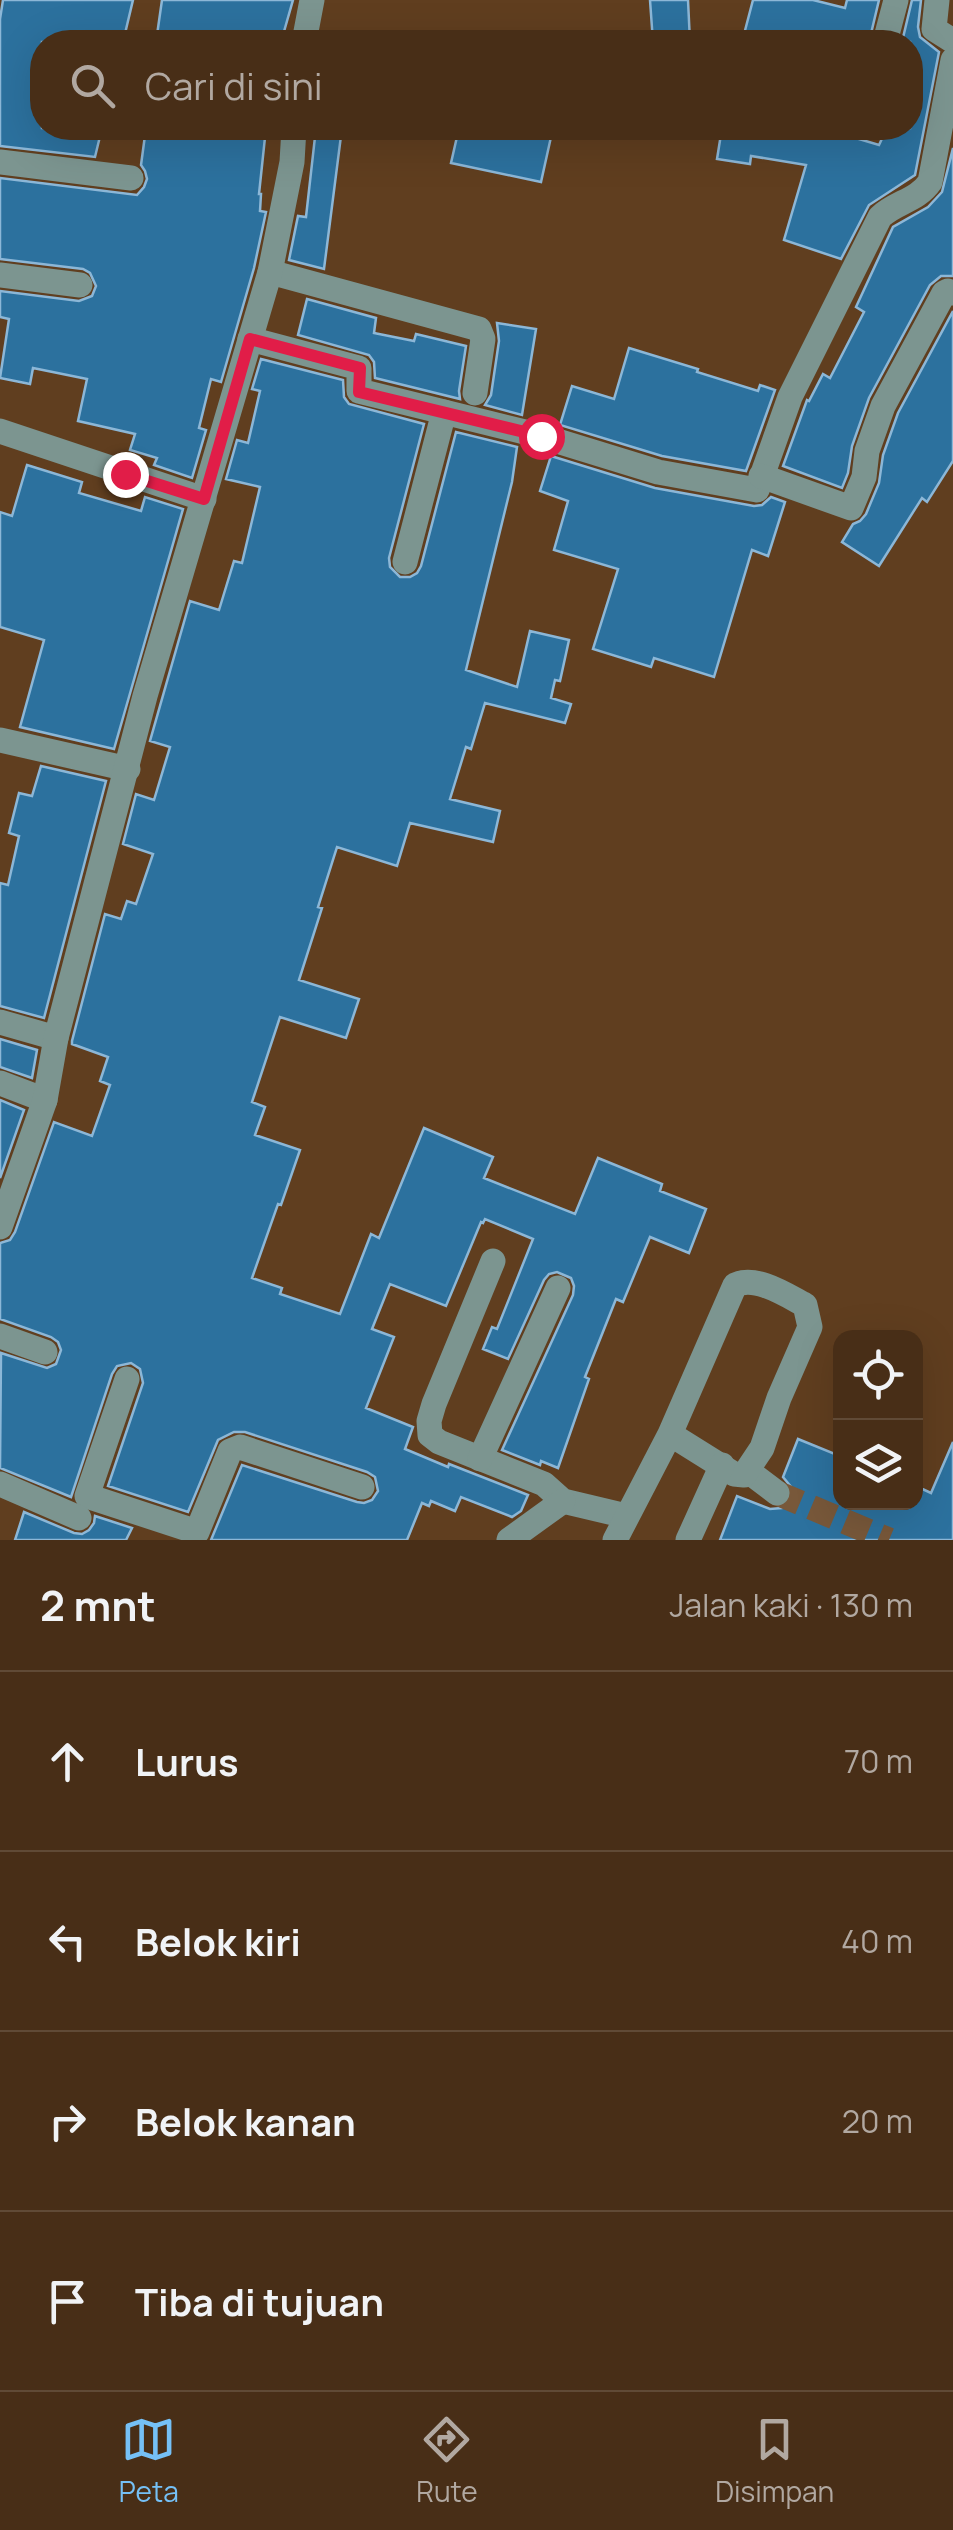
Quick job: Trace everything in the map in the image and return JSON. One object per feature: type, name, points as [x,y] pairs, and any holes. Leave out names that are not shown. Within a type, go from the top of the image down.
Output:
[{"type":"street","points":[[306,30],[312,0]]},
{"type":"street","points":[[889,30],[896,0]]},
{"type":"street","points":[[938,0],[934,29],[953,41]]},
{"type":"street","points":[[250,339],[360,368],[359,392],[541,436],[658,472],[756,490],[790,397],[880,217],[914,198],[930,182],[946,123],[953,60]]},
{"type":"street","points":[[0,1227],[46,1100],[56,1038],[145,696],[270,272],[293,140]]},
{"type":"street","points":[[0,162],[131,178]]},
{"type":"street","points":[[270,272],[480,329],[483,339],[475,393]]},
{"type":"street","points":[[0,276],[80,284]]},
{"type":"street","points":[[761,476],[851,508],[864,478],[867,451],[883,406],[944,293],[953,293]]},
{"type":"street","points":[[405,562],[444,412]]},
{"type":"street","points":[[0,432],[204,499]]},
{"type":"street","points":[[0,740],[128,768]]},
{"type":"street","points":[[0,1022],[56,1038]]},
{"type":"street","points":[[0,1083],[46,1100]]},
{"type":"street","points":[[493,1261],[429,1421],[430,1435],[544,1484],[563,1501],[626,1516]]},
{"type":"street","points":[[615,1540],[670,1434],[735,1285],[754,1282],[804,1303],[810,1327],[762,1448],[744,1475],[670,1434]]},
{"type":"street","points":[[480,1458],[558,1288]]},
{"type":"street","points":[[0,1336],[44,1352]]},
{"type":"street","points":[[78,1518],[127,1378]]},
{"type":"street","points":[[0,1484],[78,1518],[196,1536],[230,1451],[235,1448],[362,1487]]},
{"type":"street","points":[[688,1540],[722,1465]]},
{"type":"street","points":[[748,1470],[777,1493]]},
{"type":"street","points":[[508,1540],[563,1501]]},
{"type":"building","points":[[3,0],[133,0],[126,30],[30,30],[30,140],[99,140],[95,157],[0,146]]},
{"type":"building","points":[[162,0],[293,0],[284,30],[158,30]]},
{"type":"building","points":[[650,0],[688,0],[689,30],[652,30]]},
{"type":"building","points":[[753,0],[813,0],[845,8],[847,0],[879,0],[872,30],[745,30]]},
{"type":"building","points":[[912,0],[921,0],[919,30],[905,30]]},
{"type":"building","points":[[923,39],[939,52],[923,134]]},
{"type":"building","points":[[144,140],[265,140],[259,194],[260,211],[266,212],[254,268],[221,382],[211,379],[199,428],[206,430],[192,478],[154,465],[157,458],[130,450],[135,434],[78,421],[87,379],[33,368],[30,384],[0,378],[9,319],[0,317],[0,291],[79,301],[92,296],[96,286],[90,273],[83,269],[0,259],[0,178],[137,195],[147,179],[141,165]]},
{"type":"building","points":[[315,140],[340,140],[324,269],[289,260],[298,216],[306,217]]},
{"type":"building","points":[[456,140],[550,140],[541,182],[451,163]]},
{"type":"building","points":[[720,140],[862,140],[879,145],[881,140],[922,140],[915,175],[869,205],[841,259],[784,240],[806,165],[751,156],[750,164],[717,159]]},
{"type":"building","points":[[953,148],[953,276],[941,276],[930,285],[869,398],[842,488],[783,466],[807,400],[823,374],[830,378],[864,312],[856,307],[893,227],[928,207],[942,192]]},
{"type":"building","points":[[307,299],[376,318],[374,333],[414,341],[416,334],[466,346],[460,399],[375,378],[374,362],[369,355],[298,335]]},
{"type":"building","points":[[953,311],[953,461],[927,502],[922,498],[879,566],[842,542],[853,524],[866,514],[879,483],[883,455],[898,413]]},
{"type":"building","points":[[497,323],[536,329],[522,415],[485,405],[491,395],[499,341]]},
{"type":"building","points":[[629,348],[758,391],[760,385],[775,390],[746,471],[662,456],[560,425],[572,386],[614,399]]},
{"type":"building","points":[[261,359],[343,380],[344,397],[349,404],[424,424],[389,558],[390,567],[400,577],[410,577],[421,566],[456,432],[517,447],[466,670],[517,687],[530,631],[569,640],[560,681],[555,680],[551,698],[571,704],[565,723],[485,703],[450,799],[500,811],[493,842],[410,823],[397,866],[337,847],[299,980],[359,999],[346,1038],[280,1017],[252,1102],[265,1107],[255,1135],[300,1150],[252,1278],[282,1288],[280,1294],[340,1314],[371,1234],[379,1238],[424,1128],[493,1157],[484,1178],[575,1214],[598,1158],[662,1184],[660,1191],[706,1209],[689,1253],[650,1237],[623,1302],[616,1299],[585,1377],[589,1379],[558,1468],[502,1450],[573,1295],[571,1278],[557,1272],[544,1280],[508,1359],[483,1349],[492,1327],[497,1329],[533,1239],[485,1219],[481,1222],[446,1306],[390,1284],[372,1329],[394,1337],[366,1408],[413,1427],[405,1449],[528,1495],[521,1511],[512,1517],[461,1497],[455,1511],[431,1501],[429,1506],[422,1503],[407,1540],[211,1540],[242,1465],[357,1502],[372,1500],[378,1491],[375,1477],[367,1472],[245,1432],[234,1432],[218,1440],[188,1512],[108,1486],[143,1383],[140,1369],[131,1363],[117,1366],[112,1374],[71,1497],[0,1468],[1,1353],[47,1368],[56,1364],[61,1350],[51,1337],[0,1319],[0,1243],[10,1240],[15,1232],[54,1122],[92,1136],[110,1085],[100,1081],[108,1057],[72,1041],[105,914],[121,919],[127,901],[136,904],[153,854],[123,844],[136,794],[154,800],[170,747],[150,741],[190,601],[219,610],[234,561],[242,563],[260,487],[226,479],[237,440],[248,443],[260,391],[252,389]]},
{"type":"building","points":[[551,456],[655,488],[754,506],[771,497],[785,502],[768,556],[752,550],[714,677],[654,658],[651,667],[593,649],[618,569],[554,550],[568,501],[540,491]]},
{"type":"building","points":[[27,465],[82,482],[79,493],[141,511],[145,497],[183,509],[114,749],[20,727],[44,640],[0,627],[0,512],[12,516]]},
{"type":"building","points":[[41,766],[106,781],[44,1018],[0,1006],[0,883],[8,885],[19,836],[9,833],[19,793],[32,796]]},
{"type":"building","points":[[0,1039],[37,1050],[32,1078],[0,1067]]},
{"type":"building","points":[[0,1100],[24,1110],[0,1178]]},
{"type":"building","points":[[798,1439],[833,1453],[833,1510],[923,1510],[923,1489],[931,1493],[953,1442],[953,1540],[720,1540],[737,1496],[770,1509],[789,1504],[792,1488],[783,1477]]},
{"type":"building","points":[[24,1512],[74,1533],[89,1530],[95,1516],[132,1528],[126,1540],[15,1540]]},
{"type":"tunnel","points":[[777,1493],[889,1540]]},
{"type":"route","points":[[125,474],[204,499],[250,339],[360,368],[359,392],[541,436]]}]
